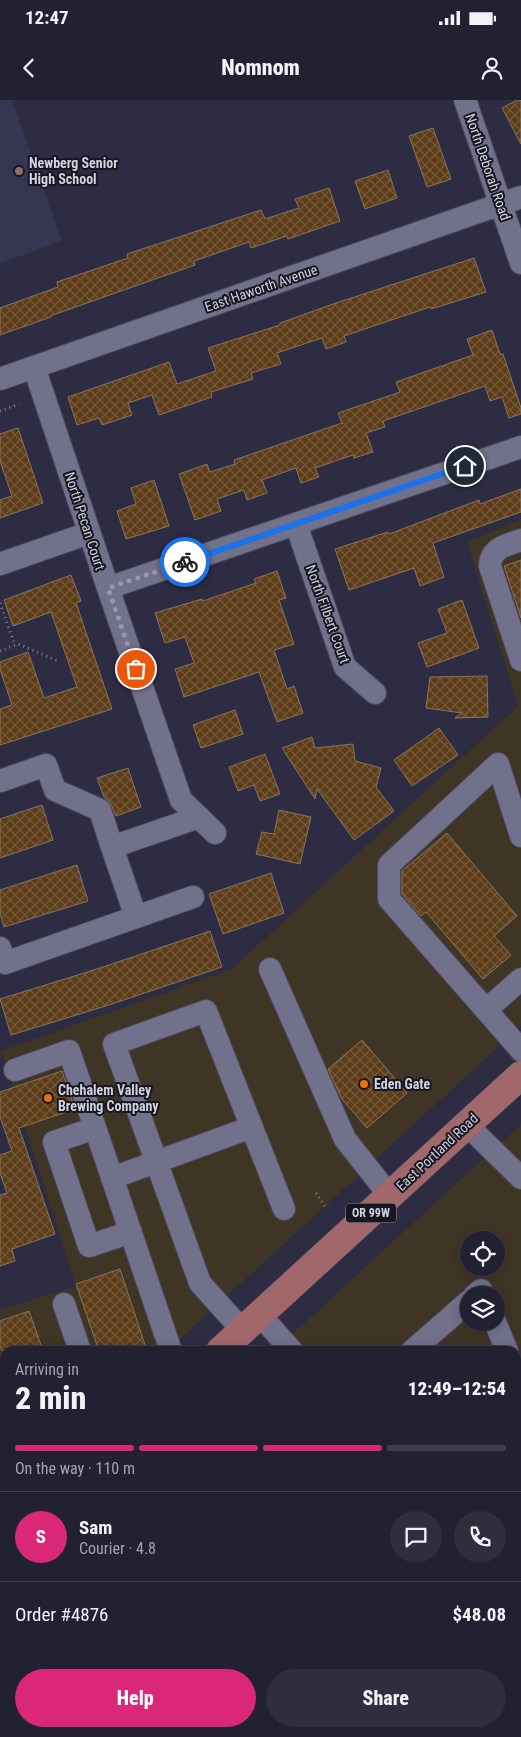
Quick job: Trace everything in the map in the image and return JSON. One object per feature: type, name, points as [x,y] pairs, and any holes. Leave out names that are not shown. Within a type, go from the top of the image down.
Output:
[{"type":"main road","name":"East Portland Road","points":[[226,1346],[521,1075]]},
{"type":"street","name":"North Deborah Road","points":[[465,100],[511,201],[520,257]]},
{"type":"street","name":"East Haworth Avenue","points":[[0,379],[511,201]]},
{"type":"street","name":"North Pecan Court","points":[[34,367],[181,800],[215,833]]},
{"type":"street","points":[[108,588],[521,447]]},
{"type":"street","name":"North Filbert Court","points":[[296,524],[345,667],[375,693]]},
{"type":"street","points":[[0,564],[89,533]]},
{"type":"street","points":[[521,540],[502,547],[494,553],[490,559],[490,566],[521,660]]},
{"type":"street","points":[[521,836],[498,764],[389,865],[389,899],[521,1050]]},
{"type":"street","points":[[0,781],[46,765],[55,790],[100,810],[136,917]]},
{"type":"street","points":[[112,847],[199,817]]},
{"type":"street","points":[[0,948],[5,963],[193,897]]},
{"type":"street","points":[[270,969],[345,1139],[390,1196]]},
{"type":"street","points":[[486,1010],[521,979]]},
{"type":"street","points":[[284,1209],[206,1010],[114,1044],[200,1283],[251,1323],[285,1346]]},
{"type":"street","points":[[15,1070],[69,1052],[169,1346]]},
{"type":"street","points":[[467,1125],[521,1178]]},
{"type":"street","points":[[112,1178],[252,1127]]},
{"type":"street","points":[[95,1128],[54,1142],[89,1246],[131,1232]]},
{"type":"street","points":[[64,1304],[78,1346]]},
{"type":"street","points":[[418,1346],[460,1309]]},
{"type":"street","points":[[499,1331],[505,1346]]},
{"type":"path","points":[[0,411],[19,404]]},
{"type":"path","points":[[0,603],[15,645]]},
{"type":"path","points":[[0,651],[18,644],[58,660]]},
{"type":"path","points":[[316,1193],[326,1208]]},
{"type":"shaded area","name":"Newberg Senior High School","points":[[0,100],[12,100],[62,241],[0,263]]},
{"type":"shaded area","points":[[521,519],[521,1026],[172,1346],[0,1346],[0,1310],[76,1286],[1,1051],[232,969],[518,706],[467,542]]},
{"type":"shaded area","points":[[521,1124],[521,1346],[279,1346]]},
{"type":"building","points":[[517,100],[521,100],[521,144],[502,108]]},
{"type":"building","points":[[433,128],[451,179],[427,187],[409,136]]},
{"type":"building","points":[[388,170],[397,198],[365,209],[355,181]]},
{"type":"building","points":[[329,188],[340,221],[288,239],[287,236],[251,248],[249,242],[194,261],[195,265],[0,335],[0,308],[58,287],[57,282],[128,258],[127,254],[261,210],[265,219],[299,208],[295,199]]},
{"type":"building","points":[[474,258],[486,292],[431,309],[430,307],[344,336],[346,342],[326,349],[322,338],[277,353],[281,364],[251,373],[253,379],[211,392],[212,397],[159,415],[152,395],[128,403],[132,415],[102,425],[99,418],[77,425],[68,397],[169,362],[177,384],[216,371],[208,348],[280,325],[280,323],[333,304]]},
{"type":"building","points":[[492,330],[500,354],[503,354],[521,408],[521,414],[509,418],[502,397],[490,401],[485,386],[383,421],[385,427],[366,433],[373,452],[354,458],[353,455],[315,468],[319,477],[301,483],[296,468],[262,480],[267,493],[247,500],[244,490],[217,499],[221,511],[195,520],[179,474],[207,464],[210,472],[235,464],[234,460],[342,423],[338,413],[400,392],[396,382],[473,355],[467,339]]},
{"type":"building","points":[[18,428],[43,503],[0,518],[0,500],[12,496],[0,461],[0,434]]},
{"type":"building","points":[[154,480],[169,526],[126,539],[117,511],[136,504],[131,488]]},
{"type":"building","points":[[521,489],[521,512],[433,543],[444,577],[420,586],[414,568],[349,590],[335,549],[388,532],[389,534],[479,500],[480,504]]},
{"type":"building","points":[[521,560],[521,618],[504,566]]},
{"type":"building","points":[[277,571],[286,598],[279,600],[294,644],[274,650],[287,689],[294,686],[303,713],[277,722],[259,672],[184,697],[175,669],[194,663],[185,637],[165,643],[155,613],[202,599],[203,601],[256,583],[254,579]]},
{"type":"building","points":[[71,575],[81,601],[76,603],[112,709],[0,745],[0,709],[12,705],[0,669],[0,662],[28,652],[44,698],[77,687],[51,612],[13,626],[4,600]]},
{"type":"building","points":[[462,600],[479,648],[427,667],[418,643],[447,633],[438,609]]},
{"type":"building","points":[[487,676],[488,717],[455,718],[462,713],[426,708],[430,677]]},
{"type":"building","points":[[235,710],[243,734],[201,748],[193,725]]},
{"type":"building","points":[[439,728],[458,755],[412,786],[394,760]]},
{"type":"building","points":[[312,737],[315,748],[353,744],[355,761],[381,768],[376,787],[394,811],[354,840],[317,789],[315,799],[282,748]]},
{"type":"building","points":[[265,754],[280,794],[260,801],[254,785],[238,791],[229,767]]},
{"type":"building","points":[[128,768],[141,807],[116,816],[110,802],[104,797],[97,778]]},
{"type":"building","points":[[42,805],[53,840],[0,858],[0,819]]},
{"type":"building","points":[[279,810],[311,817],[300,864],[256,854],[262,832],[274,834]]},
{"type":"building","points":[[447,833],[517,916],[494,936],[511,955],[483,979],[426,912],[421,916],[402,894],[402,871]]},
{"type":"building","points":[[77,865],[88,901],[4,927],[0,913],[0,890]]},
{"type":"building","points":[[271,873],[284,913],[223,934],[209,894]]},
{"type":"building","points":[[210,931],[222,967],[109,1005],[11,1035],[0,999]]},
{"type":"building","name":"Eden Gate","points":[[362,1040],[407,1093],[367,1128],[342,1099],[328,1069]]},
{"type":"building","points":[[62,1071],[75,1109],[19,1128],[55,1234],[12,1249],[15,1261],[0,1266],[0,1195],[7,1193],[0,1173],[0,1155],[12,1151],[0,1117],[0,1092]]},
{"type":"building","points":[[120,1269],[145,1346],[97,1346],[76,1284]]},
{"type":"building","points":[[29,1311],[41,1346],[0,1346],[0,1321]]},
{"type":"way so far","points":[[136,669],[108,588],[185,562]]},
{"type":"place","name":"Newberg Senior High School","points":[[19,171]]},
{"type":"place","name":"Eden Gate","points":[[364,1084]]},
{"type":"place","name":"Chehalem Valley Brewing Company","points":[[48,1098]]},
{"type":"route","points":[[185,562],[465,466]]}]
